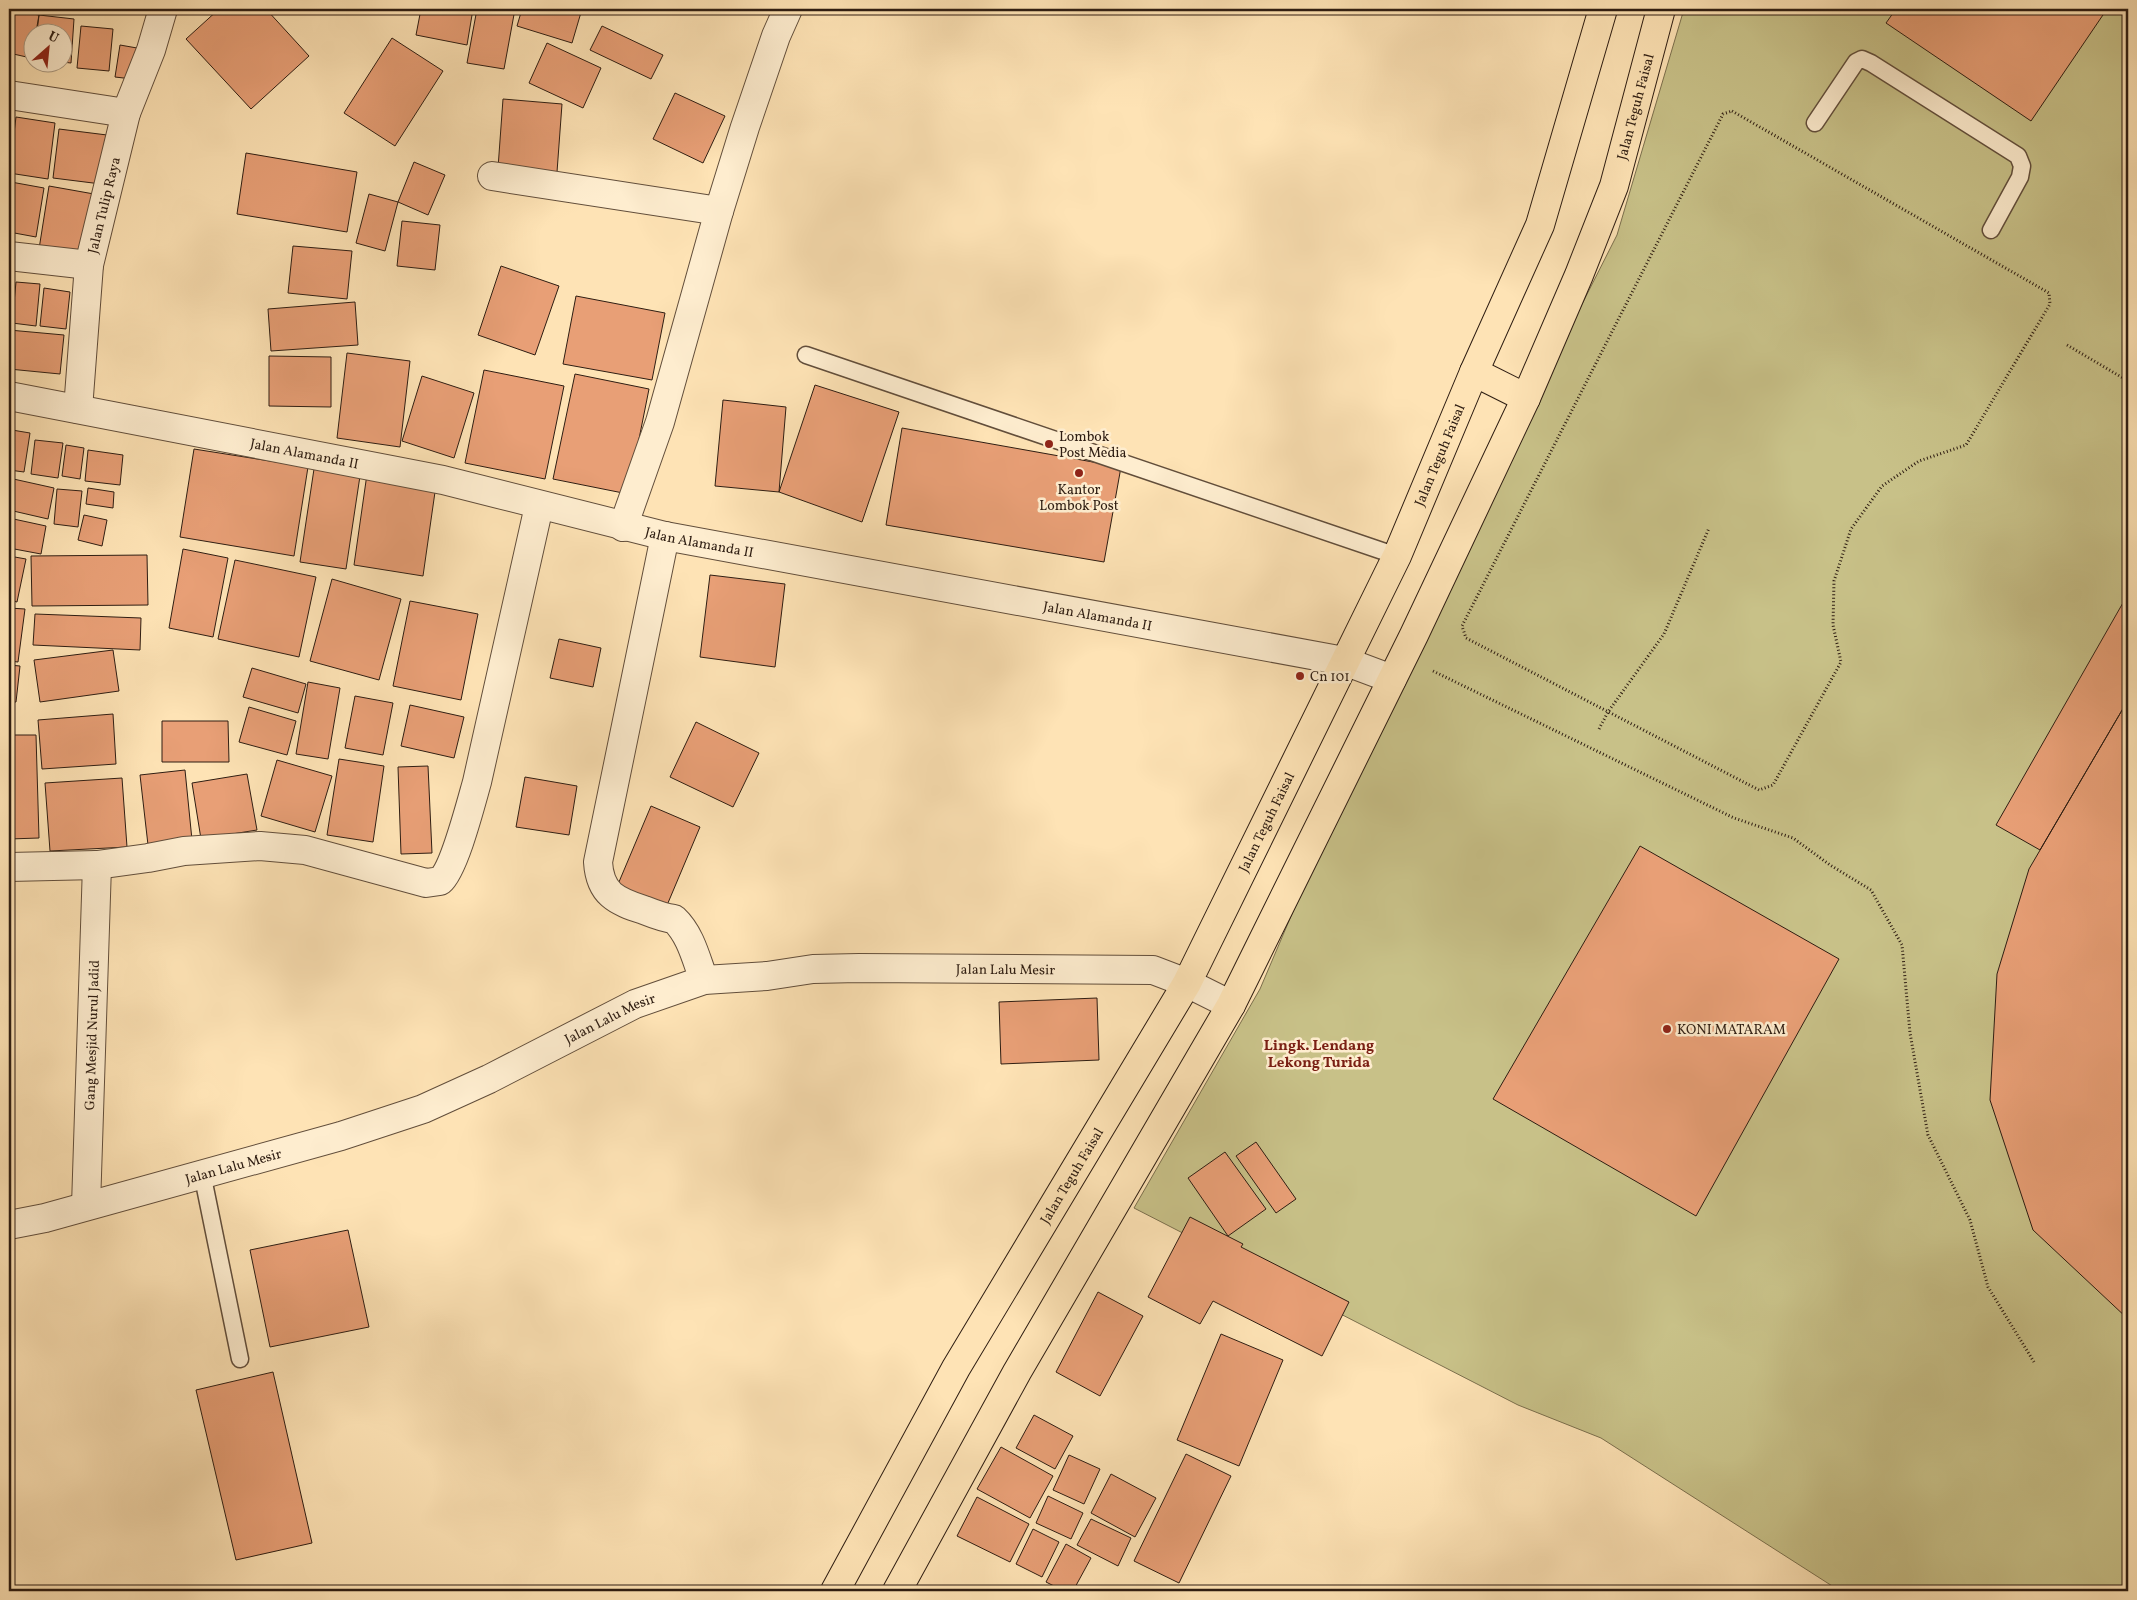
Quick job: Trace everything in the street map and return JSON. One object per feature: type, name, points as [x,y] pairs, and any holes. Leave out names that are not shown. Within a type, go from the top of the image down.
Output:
[{"type":"highway","name":"Jalan Teguh Faisal","points":[[835,1591],[956,1368],[1187,982],[1397,556],[1474,372],[1540,225],[1603,9]]},
{"type":"highway","name":"Jalan Teguh Faisal","points":[[897,1591],[1017,1372],[1232,1004],[1398,668],[1526,398],[1579,275],[1614,186],[1661,9]]},
{"type":"highway","points":[[1474,372],[1526,398]]},
{"type":"street","name":"Jalan Tulip Raya","points":[[78,409],[89,265],[126,113],[151,50],[163,9]]},
{"type":"street","points":[[623,527],[660,422],[719,211],[745,126],[776,36],[788,9]]},
{"type":"street","points":[[9,95],[126,113]]},
{"type":"street","points":[[492,176],[719,211]]},
{"type":"street","points":[[9,256],[89,265]]},
{"type":"street","name":"Jalan Alamanda II","points":[[9,396],[443,480],[539,506],[665,536],[1344,661],[1398,668]]},
{"type":"street","points":[[9,868],[97,865],[184,851],[260,846],[305,850],[426,883],[442,880],[447,872],[467,817],[477,782],[539,506]]},
{"type":"street","points":[[665,536],[598,862],[599,876],[607,891],[619,902],[674,919],[687,934],[704,980]]},
{"type":"street","name":"Gang Mesjid Nurul Jadid","points":[[86,1206],[97,865]]},
{"type":"street","name":"Jalan Lalu Mesir","points":[[9,1225],[45,1218],[341,1136],[423,1109],[489,1079],[635,1004],[704,980],[767,976],[813,969],[1153,970],[1187,982],[1232,1004]]},
{"type":"lane","points":[[1815,123],[1856,62],[1862,59],[1871,63],[2018,156],[2022,166],[2020,177],[1991,230]]},
{"type":"lane","points":[[806,356],[1397,556]]},
{"type":"lane","points":[[202,1173],[240,1359]]},
{"type":"path","points":[[1732,111],[2049,292],[2050,304],[1966,445],[1919,461],[1882,486],[1851,529],[1834,581],[1833,625],[1841,662],[1773,785],[1759,790],[1608,712],[1466,638],[1462,626],[1723,114],[1732,111]]},
{"type":"path","points":[[2067,345],[2128,381]]},
{"type":"path","points":[[1599,728],[1608,712],[1664,634],[1709,528]]},
{"type":"path","points":[[1398,668],[1734,818],[1793,838],[1830,865],[1872,890],[1902,945],[1910,1033],[1928,1135],[1970,1220],[1988,1287],[2034,1362]]},
{"type":"shaded area","points":[[1684,9],[2128,9],[2128,1591],[1840,1591],[1601,1438],[1518,1405],[1134,1208],[1260,989],[1392,679],[1617,235]]},
{"type":"building","points":[[219,9],[266,9],[309,56],[251,109],[186,39]]},
{"type":"building","points":[[421,9],[473,9],[467,45],[416,35]]},
{"type":"building","points":[[477,9],[515,9],[504,69],[467,63]]},
{"type":"building","points":[[522,9],[582,9],[572,43],[517,26]]},
{"type":"building","points":[[1896,9],[2107,9],[2031,121],[1886,23]]},
{"type":"building","points":[[9,10],[39,15],[38,22],[22,22],[22,56],[9,53]]},
{"type":"building","points":[[39,15],[74,19],[72,48],[72,22],[38,22]]},
{"type":"building","points":[[81,26],[113,29],[109,71],[77,68]]},
{"type":"building","points":[[602,26],[663,55],[651,79],[590,50]]},
{"type":"building","points":[[392,38],[443,71],[395,146],[344,113]]},
{"type":"building","points":[[547,43],[601,68],[583,108],[529,83]]},
{"type":"building","points":[[120,45],[137,48],[132,79],[115,77]]},
{"type":"building","points":[[675,93],[725,116],[703,163],[653,139]]},
{"type":"building","points":[[503,99],[562,104],[557,172],[498,168]]},
{"type":"building","points":[[16,117],[55,123],[48,179],[9,173]]},
{"type":"building","points":[[59,129],[107,135],[101,184],[53,178]]},
{"type":"building","points":[[246,153],[357,172],[347,232],[237,214]]},
{"type":"building","points":[[414,162],[445,175],[428,215],[398,202]]},
{"type":"building","points":[[11,182],[44,188],[36,237],[9,232]]},
{"type":"building","points":[[49,186],[94,194],[84,256],[39,249]]},
{"type":"building","points":[[369,194],[398,202],[385,251],[356,243]]},
{"type":"building","points":[[402,221],[440,225],[435,270],[397,266]]},
{"type":"building","points":[[293,246],[352,251],[347,299],[288,293]]},
{"type":"building","points":[[501,266],[559,286],[535,355],[478,335]]},
{"type":"building","points":[[16,282],[40,284],[36,326],[12,323]]},
{"type":"building","points":[[44,288],[70,292],[66,329],[40,326]]},
{"type":"building","points":[[576,296],[665,313],[652,380],[563,364]]},
{"type":"building","points":[[355,302],[358,345],[271,351],[268,309]]},
{"type":"building","points":[[9,330],[64,335],[60,374],[9,369]]},
{"type":"building","points":[[347,353],[410,361],[400,447],[337,438]]},
{"type":"building","points":[[269,356],[331,357],[331,407],[269,406]]},
{"type":"building","points":[[484,370],[564,386],[545,479],[465,463]]},
{"type":"building","points":[[575,374],[649,389],[628,494],[553,479]]},
{"type":"building","points":[[422,376],[474,393],[454,458],[402,441]]},
{"type":"building","points":[[815,385],[899,412],[862,522],[779,492]]},
{"type":"building","points":[[723,400],[786,407],[779,492],[715,486]]},
{"type":"building","points":[[902,428],[1121,467],[1104,562],[886,525]]},
{"type":"building","points":[[12,430],[30,433],[24,472],[9,470]]},
{"type":"building","points":[[35,440],[63,443],[58,478],[31,474]]},
{"type":"building","points":[[66,445],[84,448],[80,479],[62,476]]},
{"type":"building","points":[[194,449],[308,467],[294,556],[180,537]]},
{"type":"building","points":[[88,450],[123,455],[120,485],[85,481]]},
{"type":"building","points":[[314,469],[360,476],[346,569],[300,562]]},
{"type":"building","points":[[367,474],[436,485],[423,576],[354,565]]},
{"type":"building","points":[[9,478],[54,488],[48,519],[9,510]]},
{"type":"building","points":[[88,488],[114,492],[113,508],[86,504]]},
{"type":"building","points":[[57,489],[82,491],[78,527],[54,524]]},
{"type":"building","points":[[84,515],[107,520],[102,546],[78,540]]},
{"type":"building","points":[[9,518],[46,526],[41,554],[9,548]]},
{"type":"building","points":[[183,549],[228,558],[213,637],[169,628]]},
{"type":"building","points":[[147,555],[148,605],[32,606],[31,556]]},
{"type":"building","points":[[9,556],[26,559],[17,602],[9,600]]},
{"type":"building","points":[[235,560],[316,577],[299,657],[218,639]]},
{"type":"building","points":[[710,575],[785,584],[775,667],[700,657]]},
{"type":"building","points":[[332,579],[401,599],[379,680],[310,661]]},
{"type":"building","points":[[2128,594],[2128,700],[2040,850],[1996,825]]},
{"type":"building","points":[[410,601],[478,614],[461,700],[393,686]]},
{"type":"building","points":[[9,608],[25,609],[18,662],[9,661]]},
{"type":"building","points":[[35,614],[141,618],[140,650],[33,645]]},
{"type":"building","points":[[559,639],[601,648],[593,687],[550,678]]},
{"type":"building","points":[[113,650],[119,691],[40,702],[34,660]]},
{"type":"building","points":[[9,665],[20,666],[16,702],[9,702]]},
{"type":"building","points":[[252,668],[306,684],[298,713],[243,697]]},
{"type":"building","points":[[308,682],[340,688],[328,759],[296,754]]},
{"type":"building","points":[[355,696],[393,703],[383,755],[345,748]]},
{"type":"building","points":[[2128,700],[2128,1319],[2033,1230],[1990,1100],[1997,974],[2029,869]]},
{"type":"building","points":[[410,705],[464,717],[454,758],[401,746]]},
{"type":"building","points":[[249,707],[296,721],[287,755],[239,742]]},
{"type":"building","points":[[113,714],[116,764],[42,769],[38,720]]},
{"type":"building","points":[[162,721],[228,721],[229,762],[162,762]]},
{"type":"building","points":[[696,722],[759,753],[733,807],[670,777]]},
{"type":"building","points":[[9,735],[36,735],[39,838],[9,839]]},
{"type":"building","points":[[339,759],[384,766],[373,842],[327,835]]},
{"type":"building","points":[[277,760],[332,776],[315,832],[261,816]]},
{"type":"building","points":[[428,766],[432,853],[401,854],[398,767]]},
{"type":"building","points":[[185,770],[192,840],[148,845],[140,775]]},
{"type":"building","points":[[247,774],[257,830],[201,839],[192,783]]},
{"type":"building","points":[[525,777],[577,786],[569,835],[516,827]]},
{"type":"building","points":[[122,778],[127,847],[50,851],[45,783]]},
{"type":"building","points":[[651,806],[700,827],[665,910],[616,889]]},
{"type":"building","name":"KONI MATARAM","points":[[1640,846],[1839,959],[1696,1216],[1493,1099]]},
{"type":"building","points":[[1097,998],[1099,1060],[1001,1064],[999,1002]]},
{"type":"building","points":[[1256,1142],[1296,1199],[1276,1213],[1236,1156]]},
{"type":"building","points":[[1225,1152],[1266,1209],[1228,1236],[1188,1178]]},
{"type":"building","points":[[1190,1217],[1243,1244],[1241,1247],[1349,1302],[1322,1356],[1213,1301],[1200,1324],[1148,1297]]},
{"type":"building","points":[[348,1230],[369,1327],[270,1347],[250,1250]]},
{"type":"building","points":[[1098,1292],[1143,1316],[1100,1396],[1056,1372]]},
{"type":"building","points":[[1221,1334],[1283,1360],[1239,1466],[1177,1440]]},
{"type":"building","points":[[273,1372],[312,1543],[236,1560],[196,1390]]},
{"type":"building","points":[[1034,1415],[1073,1436],[1055,1469],[1016,1448]]},
{"type":"building","points":[[1001,1447],[1053,1476],[1030,1518],[977,1489]]},
{"type":"building","points":[[1186,1454],[1231,1476],[1179,1583],[1134,1561]]},
{"type":"building","points":[[1069,1455],[1100,1469],[1084,1504],[1053,1490]]},
{"type":"building","points":[[1111,1474],[1156,1498],[1135,1537],[1091,1513]]},
{"type":"building","points":[[1048,1496],[1083,1513],[1071,1539],[1036,1523]]},
{"type":"building","points":[[977,1497],[1029,1524],[1010,1562],[957,1536]]},
{"type":"building","points":[[1091,1519],[1131,1538],[1118,1566],[1077,1545]]},
{"type":"building","points":[[1033,1529],[1059,1542],[1042,1577],[1016,1564]]},
{"type":"building","points":[[1066,1544],[1091,1558],[1073,1591],[1064,1591],[1046,1582]]},
{"type":"building","points":[[1011,1586],[1022,1591],[1009,1591]]},
{"type":"place","name":"Lombok Post Media","points":[[1049,444]]},
{"type":"place","name":"Kantor Lombok Post","points":[[1079,473]]},
{"type":"place","name":"Cn 101","points":[[1300,676]]},
{"type":"place","name":"KONI MATARAM","points":[[1667,1029]]},
{"type":"district","name":"Lingk. Lendang Lekong Turida","points":[[1319,1054]]}]
